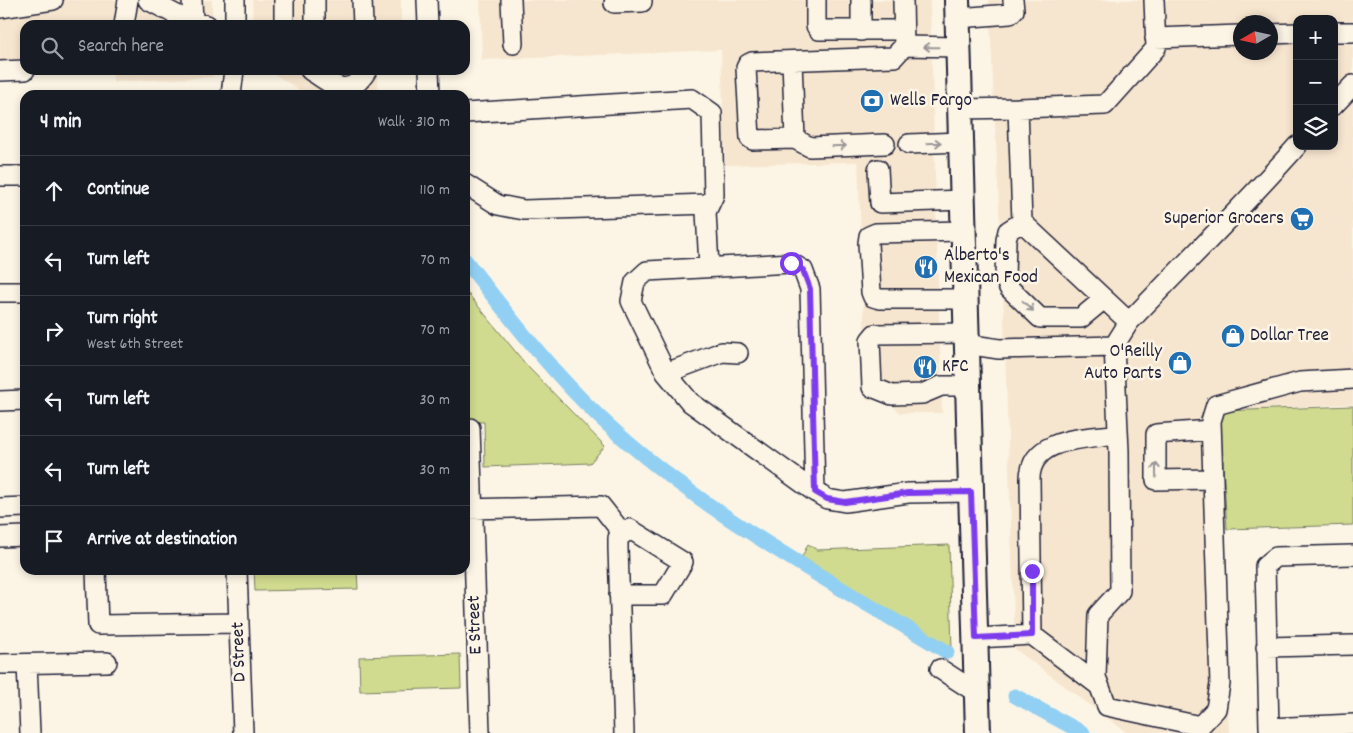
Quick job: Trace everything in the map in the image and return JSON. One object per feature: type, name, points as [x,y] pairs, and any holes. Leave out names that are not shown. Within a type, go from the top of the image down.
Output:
[{"type":"main road","points":[[957,9],[978,733]]},
{"type":"street","points":[[0,8],[53,0]]},
{"type":"street","points":[[125,20],[128,0]]},
{"type":"street","points":[[148,0],[191,20]]},
{"type":"street","points":[[192,0],[199,20]]},
{"type":"street","points":[[234,0],[235,20]]},
{"type":"street","points":[[284,0],[284,20]]},
{"type":"street","points":[[315,0],[315,20]]},
{"type":"street","points":[[362,0],[363,20]]},
{"type":"street","points":[[370,0],[370,20]]},
{"type":"street","points":[[427,0],[428,20]]},
{"type":"street","points":[[511,0],[513,44]]},
{"type":"street","points":[[614,3],[642,2],[642,0]]},
{"type":"street","points":[[816,0],[816,26],[819,30],[861,31],[958,47]]},
{"type":"street","points":[[861,0],[861,31]]},
{"type":"street","points":[[885,144],[810,146],[795,139],[753,140],[748,134],[748,64],[894,57],[903,38],[902,0]]},
{"type":"street","points":[[957,9],[1010,14],[1014,10],[1013,0]]},
{"type":"street","points":[[960,109],[1105,105],[1156,48],[1154,0]]},
{"type":"street","points":[[1338,32],[1353,32]]},
{"type":"street","points":[[1278,34],[1293,33]]},
{"type":"street","points":[[1155,38],[1233,35]]},
{"type":"street","points":[[792,61],[795,139]]},
{"type":"street","points":[[0,71],[20,70]]},
{"type":"street","points":[[232,90],[233,75]]},
{"type":"street","points":[[317,75],[336,88],[345,88],[361,80],[364,75]]},
{"type":"street","points":[[429,75],[430,90]]},
{"type":"street","points":[[1338,101],[1353,85]]},
{"type":"street","points":[[470,113],[692,99],[712,113],[714,195],[706,212],[709,266]]},
{"type":"street","points":[[1018,108],[1022,222],[1129,322]]},
{"type":"street","points":[[909,144],[960,142]]},
{"type":"street","points":[[1293,150],[1217,233],[1188,260],[1129,322],[1114,346],[1118,434],[1120,591],[1098,615],[1096,677],[1107,706],[1200,726],[1216,709],[1220,684],[1211,430],[1211,421],[1216,405],[1300,382],[1353,379]]},
{"type":"street","points":[[878,168],[880,203],[963,200]]},
{"type":"street","points":[[0,176],[20,176]]},
{"type":"street","points":[[470,187],[498,205],[524,210],[710,204]]},
{"type":"street","points":[[1022,222],[1008,231],[1005,246],[1005,279],[1016,294],[1040,318],[1081,318],[1104,299]]},
{"type":"street","points":[[963,231],[876,233],[869,236],[868,242],[871,292],[873,297],[880,299],[965,299]]},
{"type":"street","points":[[815,492],[810,289],[803,270],[791,263],[709,266],[647,271],[635,282],[631,301],[666,373],[690,402],[815,492],[827,499],[845,502],[908,493],[971,492]]},
{"type":"street","points":[[0,292],[20,292]]},
{"type":"street","points":[[968,386],[891,388],[883,384],[879,377],[877,346],[880,334],[966,338],[999,349],[1114,346]]},
{"type":"street","points":[[666,373],[722,352],[738,353]]},
{"type":"street","points":[[0,401],[20,400]]},
{"type":"street","points":[[1211,430],[1156,434],[1156,480],[1212,478]]},
{"type":"street","points":[[1032,635],[1030,483],[1032,463],[1041,452],[1061,441],[1083,440],[1118,434]]},
{"type":"street","points":[[470,509],[601,506],[623,534]]},
{"type":"street","points":[[0,508],[20,507]]},
{"type":"street","name":"E Street","points":[[470,529],[480,733]]},
{"type":"street","points":[[619,595],[663,595],[683,562],[630,529],[618,538],[619,595],[624,733]]},
{"type":"street","points":[[0,537],[20,536]]},
{"type":"street","points":[[1353,555],[1276,557],[1265,566],[1268,728],[1353,724]]},
{"type":"street","points":[[96,575],[98,625],[239,622]]},
{"type":"street","name":"D Street","points":[[238,575],[244,733]]},
{"type":"street","points":[[976,638],[1032,635],[1098,685]]},
{"type":"street","points":[[1266,647],[1353,645]]},
{"type":"street","points":[[0,664],[107,662]]},
{"type":"street","points":[[28,664],[30,733]]},
{"type":"street","points":[[940,669],[977,693]]},
{"type":"shaded area","points":[[0,0],[212,0],[213,20],[20,20],[20,59],[0,60]]},
{"type":"shaded area","points":[[252,0],[401,0],[401,20],[253,20]]},
{"type":"shaded area","points":[[480,0],[930,0],[942,413],[900,413],[885,399],[867,400],[858,162],[725,165],[721,50],[482,60]]},
{"type":"shaded area","points":[[989,0],[1353,0],[1353,404],[1220,411],[1229,733],[1127,733],[1015,649],[1003,291]]},
{"type":"shaded area","points":[[112,75],[213,75],[213,77],[113,82]]},
{"type":"shaded area","points":[[276,75],[377,75],[378,90],[299,90]]},
{"type":"green space","points":[[470,296],[528,367],[605,446],[590,463],[485,467],[484,422],[470,422]]},
{"type":"green space","points":[[1353,406],[1353,525],[1227,529],[1220,416],[1223,411]]},
{"type":"green space","points":[[808,544],[817,550],[949,545],[952,650],[802,557]]},
{"type":"green space","points":[[254,575],[357,575],[358,589],[255,591]]},
{"type":"green space","points":[[460,654],[461,688],[360,691],[359,657]]},
{"type":"waterway","points":[[470,266],[554,370],[587,405],[627,442],[669,476],[760,539],[947,652]]},
{"type":"waterway","points":[[1015,696],[1083,733]]},
{"type":"place","name":"Wells Fargo","points":[[872,101]]},
{"type":"place","name":"Superior Grocers","points":[[1302,219]]},
{"type":"place","name":"Alberto's Mexican Food","points":[[926,267]]},
{"type":"place","name":"Dollar Tree","points":[[1233,336]]},
{"type":"place","name":"O'Reilly Auto Parts","points":[[1180,363]]},
{"type":"place","name":"KFC","points":[[925,367]]},
{"type":"route","points":[[791,263],[803,270],[810,289],[815,492],[835,502],[908,493],[971,492],[976,638],[1032,635],[1032,571]]}]
